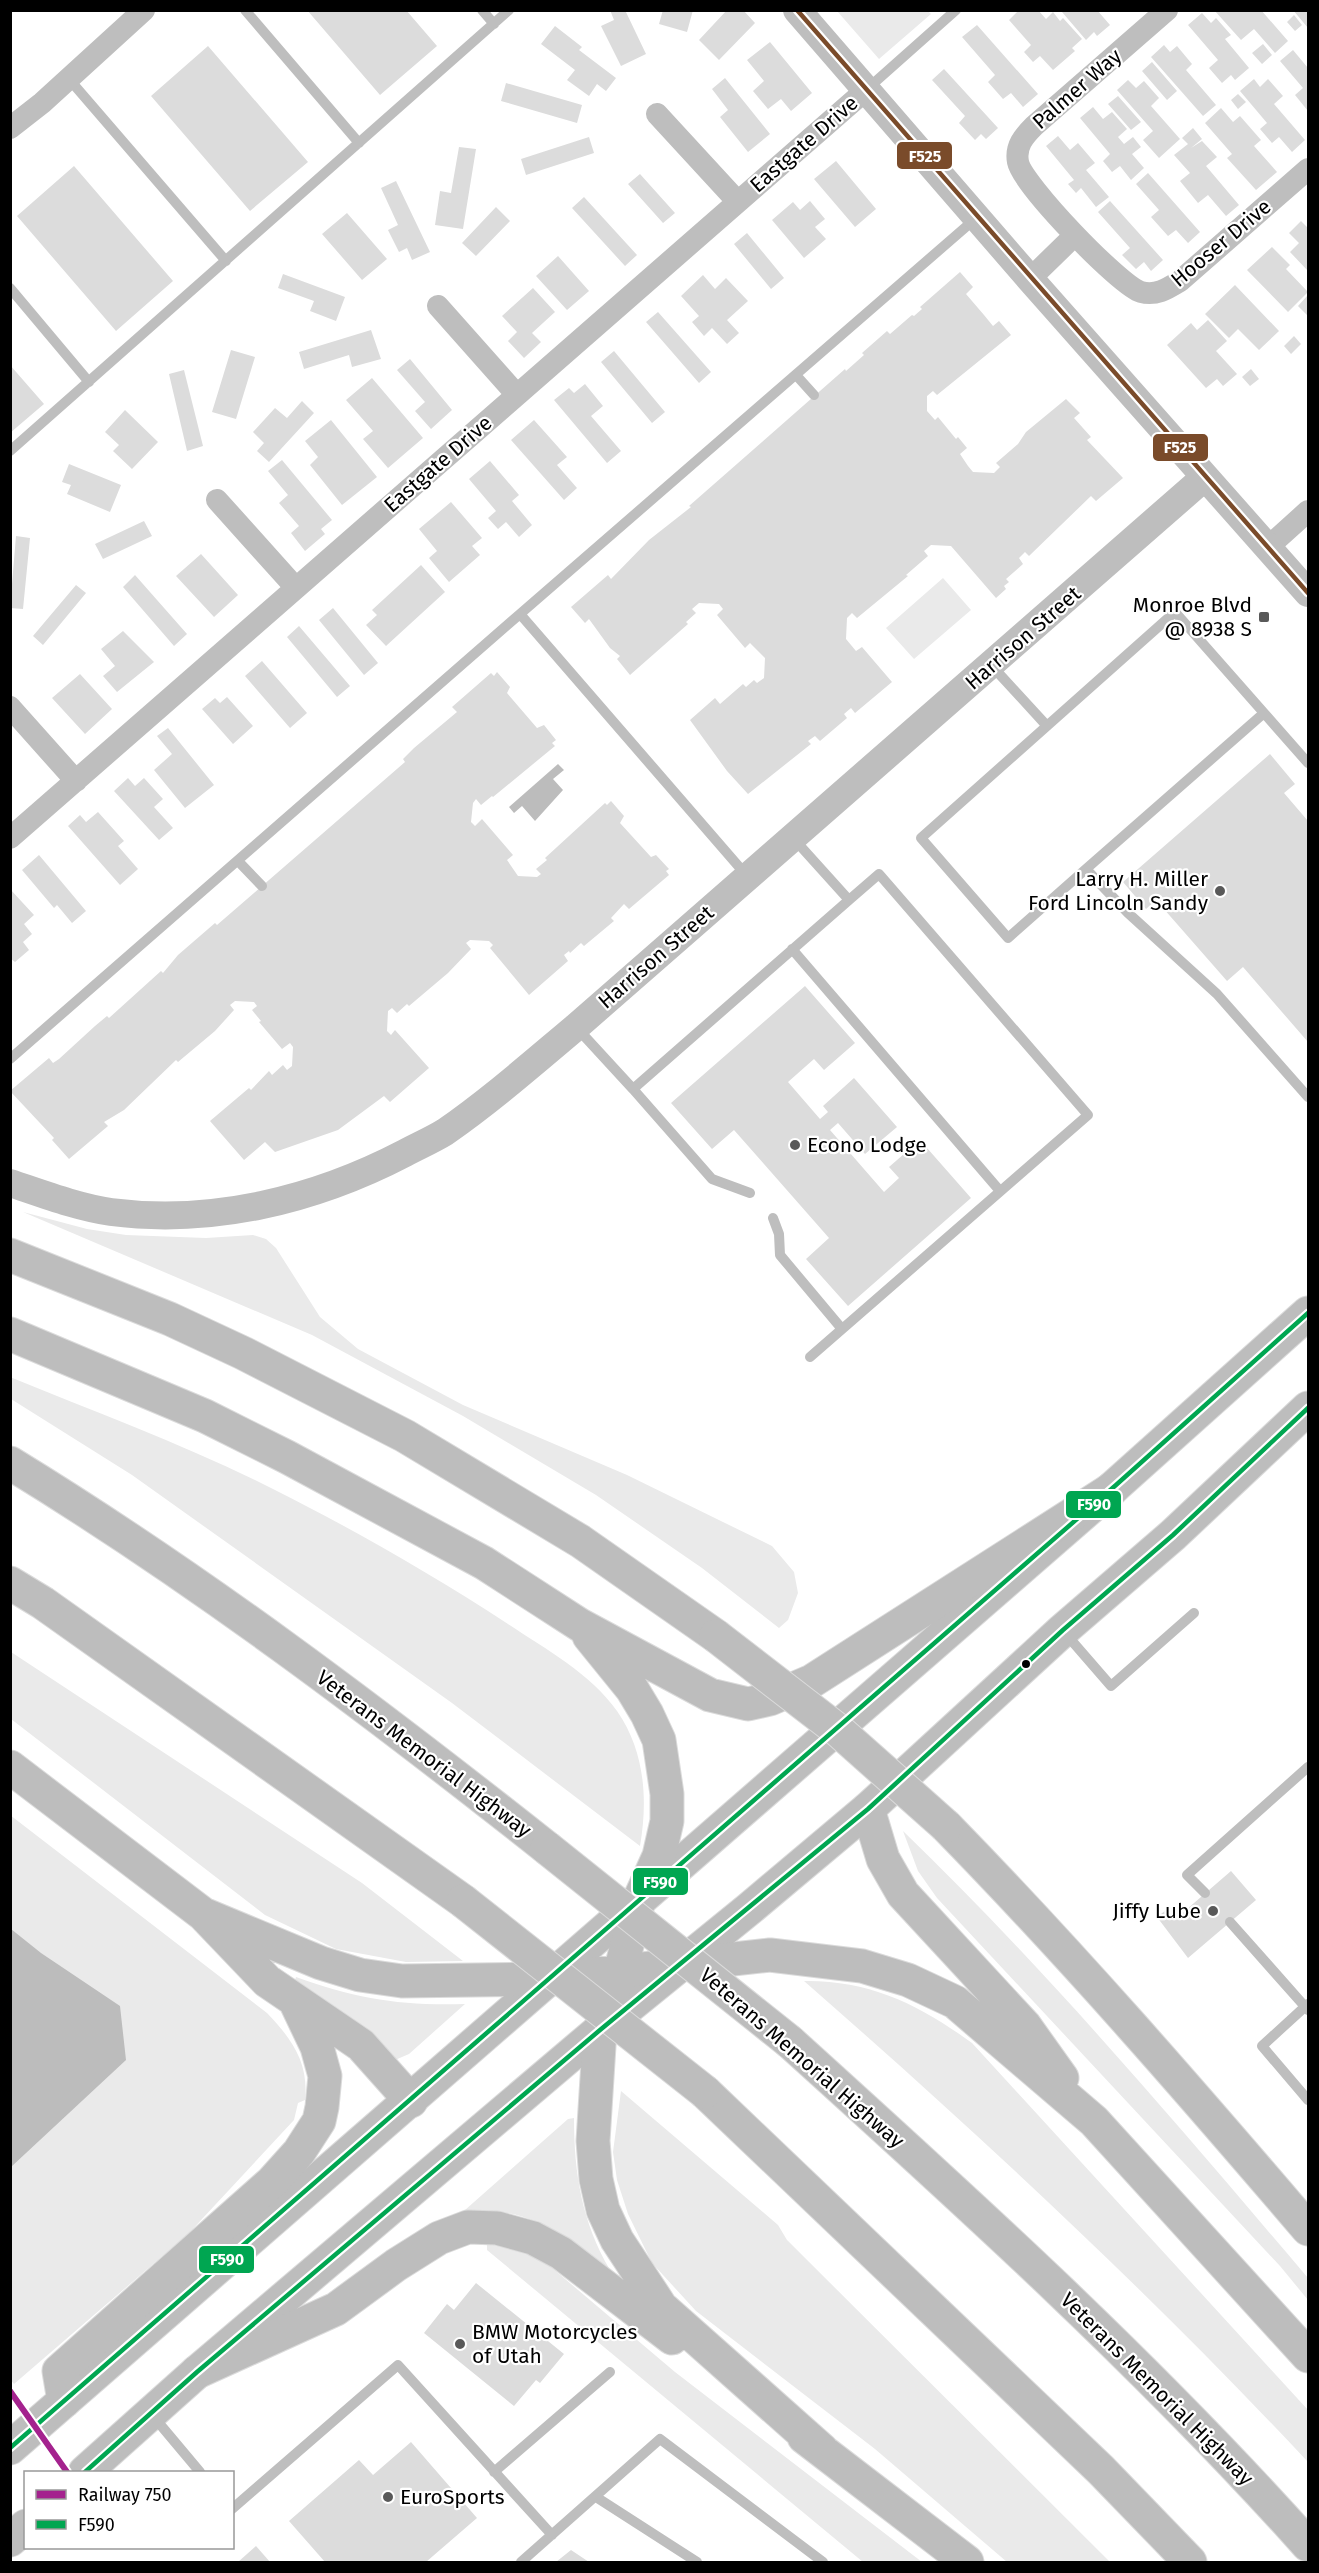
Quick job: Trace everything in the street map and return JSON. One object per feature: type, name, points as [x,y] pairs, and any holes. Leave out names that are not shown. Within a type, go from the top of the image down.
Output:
[{"type":"main road","points":[[10,1255],[170,1319],[243,1353],[405,1436],[580,1542],[716,1636],[839,1731],[946,1826],[1000,1881],[1147,2044],[1308,2229]]},
{"type":"main road","points":[[10,2448],[411,2102],[639,1900],[1112,1489],[1308,1313]]},
{"type":"main road","points":[[10,1334],[205,1416],[287,1457],[484,1563],[580,1626],[710,1695],[748,1704],[770,1699],[812,1681],[1112,1489]]},
{"type":"main road","points":[[86,2471],[197,2372],[600,2030],[868,1809],[1063,1630],[1173,1535],[1308,1408]]},
{"type":"main road","name":"Veterans Memorial Highway","points":[[10,1463],[221,1603],[413,1742],[790,2042],[1050,2281],[1162,2391],[1308,2545]]},
{"type":"main road","points":[[10,1583],[43,1603],[463,1901],[705,2092],[1101,2470],[1190,2562]]},
{"type":"main road","points":[[580,1626],[632,1689],[659,1740],[667,1794],[667,1821],[660,1856],[639,1900],[620,1972],[600,2030],[593,2141],[596,2179],[603,2210],[617,2240],[661,2307],[822,2450]]},
{"type":"main road","points":[[10,1767],[203,1914],[267,1981],[296,2003],[361,2045],[411,2102]]},
{"type":"main road","points":[[868,1809],[882,1859],[903,1894],[1025,2026],[1094,2121],[1308,2356]]},
{"type":"main road","points":[[203,1914],[321,1963],[360,1975],[402,1981],[551,1979],[770,1955],[862,1966],[908,1980],[955,2002],[1094,2121]]},
{"type":"main road","points":[[64,2401],[59,2371],[272,2182],[299,2152],[319,2121],[325,2076],[317,2047],[296,2003]]},
{"type":"main road","points":[[197,2372],[336,2309],[396,2265],[439,2238],[468,2228],[497,2228],[533,2238],[561,2253],[967,2562]]},
{"type":"main road","points":[[10,2540],[24,2528]]},
{"type":"street","points":[[10,128],[69,79],[144,10]]},
{"type":"street","points":[[797,10],[1030,279],[1308,593]]},
{"type":"street","name":"Palmer Way","points":[[1075,235],[1027,180],[1018,162],[1020,141],[1034,126],[1167,10]]},
{"type":"street","name":"Eastgate Drive","points":[[10,838],[866,90]]},
{"type":"street","points":[[657,114],[738,202]]},
{"type":"street","name":"Hooser Drive","points":[[1075,235],[1126,284],[1142,292],[1161,293],[1180,281],[1308,169]]},
{"type":"street","points":[[1030,279],[1075,235]]},
{"type":"street","points":[[438,306],[517,395]]},
{"type":"street","name":"Harrison Street","points":[[10,1183],[51,1197],[110,1212],[173,1215],[237,1211],[298,1197],[373,1170],[443,1133],[509,1083],[576,1027],[1205,477]]},
{"type":"street","points":[[217,500],[296,588]]},
{"type":"street","points":[[1268,547],[1308,511]]},
{"type":"street","points":[[10,707],[76,781]]},
{"type":"lane","points":[[245,10],[359,143]]},
{"type":"lane","points":[[482,10],[494,24]]},
{"type":"lane","points":[[10,452],[509,10]]},
{"type":"lane","points":[[866,90],[956,10]]},
{"type":"lane","points":[[69,79],[226,261]]},
{"type":"lane","points":[[10,1059],[977,217]]},
{"type":"lane","points":[[10,288],[89,382]]},
{"type":"lane","points":[[796,375],[814,395]]},
{"type":"lane","points":[[1264,713],[1008,938],[921,838],[1176,612],[1308,762]]},
{"type":"lane","points":[[520,614],[748,877]]},
{"type":"lane","points":[[991,665],[1047,726]]},
{"type":"lane","points":[[793,838],[849,900]]},
{"type":"lane","points":[[238,861],[262,886]]},
{"type":"lane","points":[[1086,870],[1128,914],[1217,994],[1308,1097]]},
{"type":"lane","points":[[633,1089],[879,874],[1088,1115],[810,1356]]},
{"type":"lane","points":[[792,949],[1000,1191]]},
{"type":"lane","points":[[576,1027],[712,1179],[750,1193]]},
{"type":"lane","points":[[773,1218],[779,1234],[780,1255],[842,1329]]},
{"type":"lane","points":[[1063,1630],[1111,1686],[1194,1613]]},
{"type":"lane","points":[[1205,1893],[1187,1875],[1308,1767]]},
{"type":"lane","points":[[1230,1922],[1308,2007],[1262,2046],[1308,2100]]},
{"type":"lane","points":[[234,2507],[398,2365],[552,2535]]},
{"type":"lane","points":[[494,2472],[610,2372]]},
{"type":"lane","points":[[150,2414],[199,2471]]},
{"type":"lane","points":[[521,2562],[660,2439],[823,2562]]},
{"type":"lane","points":[[596,2497],[697,2562]]},
{"type":"shaded area","points":[[837,11],[928,11],[931,14],[879,59]]},
{"type":"shaded area","points":[[943,578],[971,610],[914,659],[886,628]]},
{"type":"shaded area","points":[[558,764],[564,770],[553,779],[563,790],[535,821],[522,806],[514,813],[509,807]]},
{"type":"shaded area","points":[[23,1212],[87,1229],[126,1235],[206,1238],[253,1235],[266,1239],[276,1248],[320,1317],[358,1349],[463,1405],[627,1475],[772,1546],[794,1572],[798,1593],[788,1620],[779,1628],[702,1568],[596,1495],[463,1416],[312,1335]]},
{"type":"shaded area","points":[[10,1377],[176,1444],[303,1504],[422,1570],[567,1663],[606,1697],[617,1711],[634,1742],[644,1794],[640,1846],[452,1703],[132,1475],[11,1399]]},
{"type":"shaded area","points":[[11,1652],[362,1883],[463,1961],[406,1962],[336,1949],[265,1915],[11,1719]]},
{"type":"shaded area","points":[[10,1815],[267,2013],[284,2032],[297,2052],[306,2087],[305,2100],[298,2103],[294,2120],[189,2233],[14,2384],[10,2379]]},
{"type":"shaded area","points":[[903,1831],[957,1884],[1061,1994],[1210,2163],[1308,2278],[1308,2300],[1280,2266],[937,1898],[918,1871]]},
{"type":"shaded area","points":[[11,1929],[41,1953],[120,2006],[126,2060],[11,2167]]},
{"type":"shaded area","points":[[296,1977],[339,1991],[379,2000],[420,2004],[465,2004],[409,2054],[395,2060],[295,1980]]},
{"type":"shaded area","points":[[804,1981],[851,1985],[893,1997],[933,2017],[972,2043],[1308,2410],[1308,2462],[1125,2275],[934,2097]]},
{"type":"shaded area","points":[[621,2091],[778,2225],[787,2240],[1110,2562],[1007,2562],[875,2449],[696,2311],[652,2263],[628,2214],[617,2180],[613,2152]]},
{"type":"shaded area","points":[[574,2118],[578,2178],[586,2216],[600,2252],[610,2270],[544,2225],[509,2213],[465,2210],[568,2119]]},
{"type":"shaded area","points":[[487,2243],[512,2244],[545,2262],[675,2372],[922,2562],[863,2562],[487,2250]]},
{"type":"building","points":[[307,10],[406,10],[437,46],[380,95]]},
{"type":"building","points":[[610,10],[625,10],[646,54],[621,66],[601,26],[614,20]]},
{"type":"building","points":[[663,10],[693,10],[687,32],[659,24]]},
{"type":"building","points":[[727,10],[743,10],[755,23],[719,60],[699,40]]},
{"type":"building","points":[[1019,10],[1038,10],[1046,19],[1053,12],[1060,21],[1063,18],[1082,39],[1072,48],[1075,51],[1053,70],[1040,56],[1033,62],[1024,52],[1031,45],[1009,20]]},
{"type":"building","points":[[1064,10],[1097,10],[1110,25],[1097,36],[1094,32],[1086,40],[1062,12]]},
{"type":"building","points":[[1214,10],[1261,10],[1288,41],[1275,53],[1254,29],[1241,40]]},
{"type":"building","points":[[1293,10],[1308,10],[1308,28]]},
{"type":"building","points":[[1202,13],[1211,23],[1216,18],[1231,35],[1225,39],[1249,68],[1235,80],[1231,75],[1222,83],[1209,68],[1218,60],[1188,25]]},
{"type":"building","points":[[1294,15],[1302,25],[1295,31],[1287,22]]},
{"type":"building","points":[[977,25],[1038,94],[1023,107],[1011,93],[1003,99],[988,82],[995,75],[962,37]]},
{"type":"building","points":[[555,26],[582,47],[579,50],[616,78],[606,91],[597,84],[589,96],[567,80],[575,70],[541,44]]},
{"type":"building","points":[[770,42],[812,93],[791,111],[781,99],[768,109],[753,91],[764,81],[747,60]]},
{"type":"building","points":[[1263,44],[1272,55],[1262,64],[1252,53]]},
{"type":"building","points":[[1164,45],[1170,52],[1177,46],[1192,64],[1186,70],[1216,105],[1203,116],[1151,57]]},
{"type":"building","points":[[208,46],[308,162],[250,211],[151,96]]},
{"type":"building","points":[[1293,50],[1308,68],[1308,111],[1295,95],[1303,88],[1280,61]]},
{"type":"building","points":[[1152,62],[1177,91],[1167,100],[1142,71]]},
{"type":"building","points":[[944,69],[998,128],[986,139],[981,134],[975,140],[959,123],[965,116],[932,80]]},
{"type":"building","points":[[725,78],[770,134],[748,152],[720,117],[728,110],[712,89]]},
{"type":"building","points":[[1254,79],[1260,87],[1268,79],[1283,96],[1274,104],[1305,140],[1292,152],[1279,137],[1272,143],[1260,129],[1267,123],[1240,91]]},
{"type":"building","points":[[1128,80],[1136,88],[1144,81],[1159,98],[1151,106],[1180,139],[1159,158],[1143,140],[1153,131],[1117,90]]},
{"type":"building","points":[[506,83],[582,105],[577,123],[501,101]]},
{"type":"building","points":[[1238,94],[1246,102],[1238,109],[1231,100]]},
{"type":"building","points":[[1118,96],[1141,122],[1131,130],[1108,104]]},
{"type":"building","points":[[1093,107],[1103,119],[1112,112],[1127,129],[1118,137],[1124,144],[1133,137],[1141,147],[1132,154],[1144,168],[1131,180],[1120,166],[1112,172],[1103,161],[1110,154],[1080,118]]},
{"type":"building","points":[[1221,108],[1233,122],[1240,116],[1261,140],[1254,146],[1277,172],[1256,190],[1227,158],[1232,154],[1205,123]]},
{"type":"building","points":[[1193,128],[1202,139],[1191,148],[1202,141],[1217,157],[1206,166],[1239,205],[1226,216],[1208,195],[1198,203],[1180,181],[1190,173],[1174,155],[1188,144],[1182,138]]},
{"type":"building","points":[[1058,136],[1070,150],[1078,143],[1095,163],[1086,170],[1109,197],[1096,207],[1081,188],[1076,193],[1068,184],[1074,180],[1046,146]]},
{"type":"building","points":[[589,137],[594,153],[526,175],[521,159]]},
{"type":"building","points":[[459,147],[476,149],[463,229],[435,225],[440,191],[451,193]]},
{"type":"building","points":[[836,161],[876,209],[855,227],[814,179]]},
{"type":"building","points":[[74,166],[173,281],[116,331],[17,216]]},
{"type":"building","points":[[1148,173],[1200,232],[1188,243],[1176,230],[1168,236],[1151,217],[1159,210],[1136,184]]},
{"type":"building","points":[[640,174],[675,213],[663,223],[628,184]]},
{"type":"building","points":[[396,181],[430,252],[412,260],[407,248],[399,252],[388,230],[398,225],[381,188]]},
{"type":"building","points":[[584,197],[637,255],[625,266],[572,208]]},
{"type":"building","points":[[810,201],[825,219],[815,227],[826,239],[804,258],[772,220],[793,202],[800,210]]},
{"type":"building","points":[[1110,201],[1163,260],[1151,271],[1144,262],[1136,269],[1122,255],[1130,248],[1098,212]]},
{"type":"building","points":[[496,207],[510,221],[476,256],[462,243]]},
{"type":"building","points":[[347,213],[387,259],[362,280],[322,234]]},
{"type":"building","points":[[1301,221],[1308,228],[1308,271],[1290,252],[1299,243],[1289,233]]},
{"type":"building","points":[[747,233],[784,278],[771,289],[734,244]]},
{"type":"building","points":[[1272,247],[1290,265],[1286,269],[1308,292],[1288,312],[1247,270]]},
{"type":"building","points":[[558,256],[589,291],[567,310],[536,276]]},
{"type":"building","points":[[960,272],[973,287],[966,294],[993,326],[999,321],[1011,335],[937,395],[933,391],[927,396],[927,411],[935,420],[938,417],[956,439],[958,437],[967,448],[960,454],[968,466],[973,472],[994,473],[1000,467],[996,463],[1018,444],[1026,432],[1066,399],[1080,413],[1074,418],[1091,437],[1087,440],[1123,478],[1096,501],[1091,496],[1029,556],[1025,552],[1019,558],[1023,564],[1006,579],[1009,582],[1004,586],[1006,589],[996,598],[951,546],[931,545],[924,551],[928,556],[906,575],[908,576],[857,618],[852,613],[847,618],[846,639],[856,651],[862,647],[892,682],[855,713],[851,708],[844,714],[847,718],[820,741],[815,736],[808,741],[811,744],[748,794],[727,771],[690,720],[715,698],[720,704],[743,684],[746,687],[754,680],[757,683],[764,678],[765,658],[750,643],[745,648],[717,615],[723,609],[719,604],[699,603],[692,609],[696,613],[686,622],[688,624],[630,675],[617,659],[620,656],[610,648],[589,619],[585,623],[571,607],[608,575],[611,579],[649,540],[691,507],[689,506],[845,369],[846,371],[887,331],[890,334],[912,315],[914,316],[922,309],[920,307]]},
{"type":"building","points":[[283,274],[345,297],[336,321],[310,311],[314,301],[278,288]]},
{"type":"building","points":[[703,275],[715,289],[726,278],[748,301],[727,320],[739,333],[727,344],[712,328],[704,336],[692,322],[699,316],[681,296]]},
{"type":"building","points":[[1235,285],[1279,331],[1259,350],[1238,329],[1229,338],[1205,314]]},
{"type":"building","points":[[533,288],[555,312],[532,333],[541,342],[524,358],[508,341],[517,332],[502,316]]},
{"type":"building","points":[[1308,295],[1308,316],[1298,306]]},
{"type":"building","points":[[658,312],[711,372],[699,383],[646,322]]},
{"type":"building","points":[[1208,320],[1227,341],[1216,351],[1237,374],[1223,386],[1217,379],[1206,388],[1167,345],[1191,323],[1197,330]]},
{"type":"building","points":[[371,330],[381,359],[352,367],[349,355],[304,369],[299,352]]},
{"type":"building","points":[[1294,336],[1301,344],[1291,354],[1284,346]]},
{"type":"building","points":[[231,350],[255,357],[236,419],[212,412]]},
{"type":"building","points":[[614,351],[665,412],[652,423],[601,362]]},
{"type":"building","points":[[410,359],[452,410],[431,429],[415,411],[425,402],[397,370]]},
{"type":"building","points":[[10,365],[44,404],[10,433]]},
{"type":"building","points":[[1251,369],[1259,379],[1250,386],[1242,377]]},
{"type":"building","points":[[184,370],[203,446],[187,451],[169,374]]},
{"type":"building","points":[[372,378],[423,438],[388,468],[363,439],[373,431],[346,400]]},
{"type":"building","points":[[585,384],[603,406],[591,416],[621,451],[607,463],[554,400],[569,388],[574,393]]},
{"type":"building","points":[[302,401],[314,413],[269,462],[257,451],[264,443],[253,432],[275,408],[287,418]]},
{"type":"building","points":[[125,410],[158,442],[132,469],[113,451],[119,445],[105,432]]},
{"type":"building","points":[[331,420],[377,477],[342,505],[310,465],[318,457],[305,441]]},
{"type":"building","points":[[534,420],[567,457],[557,465],[577,488],[564,500],[511,440]]},
{"type":"building","points":[[282,460],[332,520],[321,529],[325,534],[305,551],[291,533],[299,526],[279,503],[288,495],[268,471]]},
{"type":"building","points":[[490,461],[519,495],[512,501],[532,525],[519,537],[506,522],[498,529],[488,518],[496,511],[469,479]]},
{"type":"building","points":[[69,464],[121,485],[110,512],[67,494],[71,485],[62,482]]},
{"type":"building","points":[[451,502],[482,538],[472,546],[480,555],[449,582],[429,558],[437,551],[419,529]]},
{"type":"building","points":[[144,521],[152,536],[103,559],[95,544]]},
{"type":"building","points":[[16,536],[30,538],[23,609],[10,608]]},
{"type":"building","points":[[201,554],[238,595],[214,617],[176,576]]},
{"type":"building","points":[[421,565],[445,592],[386,646],[366,625],[377,615],[372,610]]},
{"type":"building","points":[[135,575],[187,634],[174,646],[123,587]]},
{"type":"building","points":[[76,585],[86,593],[43,645],[33,636]]},
{"type":"building","points":[[333,608],[378,663],[364,675],[319,620]]},
{"type":"building","points":[[299,626],[350,686],[337,697],[287,637]]},
{"type":"building","points":[[123,631],[154,662],[117,692],[103,676],[115,666],[101,649]]},
{"type":"building","points":[[262,661],[307,713],[290,728],[245,676]]},
{"type":"building","points":[[497,672],[510,687],[507,693],[537,728],[544,725],[556,740],[552,743],[555,746],[493,797],[481,805],[476,799],[473,803],[471,822],[475,826],[482,819],[513,855],[507,860],[518,876],[537,877],[541,874],[536,869],[547,860],[545,858],[605,803],[607,805],[611,801],[624,816],[620,823],[651,857],[656,855],[669,869],[666,871],[669,875],[629,909],[624,904],[611,918],[614,921],[584,946],[581,943],[570,953],[569,951],[564,955],[568,961],[529,995],[490,948],[493,945],[489,941],[470,940],[466,943],[471,949],[448,973],[409,1006],[407,1004],[397,1013],[392,1008],[388,1011],[387,1031],[391,1035],[395,1030],[429,1068],[390,1102],[384,1096],[338,1130],[275,1152],[265,1142],[244,1160],[210,1121],[249,1088],[251,1090],[269,1071],[272,1075],[283,1065],[287,1070],[292,1066],[293,1047],[290,1043],[282,1049],[259,1022],[261,1021],[252,1010],[257,1006],[254,1002],[235,1001],[230,1005],[234,1010],[215,1031],[178,1062],[176,1060],[124,1110],[104,1122],[108,1126],[69,1159],[52,1140],[54,1138],[10,1091],[49,1058],[53,1063],[59,1059],[161,971],[163,973],[178,955],[215,923],[217,925],[405,762],[403,759],[414,748],[457,712],[452,707],[491,673],[494,676]]},
{"type":"building","points":[[80,674],[112,709],[85,734],[52,698]]},
{"type":"building","points":[[227,697],[253,726],[233,744],[202,709],[215,698],[220,703]]},
{"type":"building","points":[[168,728],[214,785],[185,808],[154,770],[172,754],[157,736]]},
{"type":"building","name":"Larry H. Miller Ford Lincoln Sandy","points":[[1270,754],[1295,784],[1284,793],[1308,821],[1308,1042],[1243,967],[1227,981],[1156,900],[1146,909],[1123,882]]},
{"type":"building","points":[[128,778],[135,786],[144,778],[163,799],[154,807],[173,828],[159,840],[114,791]]},
{"type":"building","points":[[98,812],[124,841],[118,846],[138,869],[120,885],[68,826],[80,815],[86,822]]},
{"type":"building","points":[[39,855],[86,911],[72,923],[57,905],[54,908],[22,870]]},
{"type":"building","points":[[10,889],[34,915],[24,924],[32,934],[23,942],[29,950],[15,962],[10,958]]},
{"type":"building","name":"Econo Lodge","points":[[805,986],[855,1043],[824,1070],[814,1059],[788,1082],[820,1119],[828,1112],[823,1106],[854,1078],[897,1127],[865,1154],[838,1123],[830,1130],[884,1192],[899,1178],[889,1167],[920,1140],[971,1198],[848,1306],[806,1259],[829,1238],[734,1130],[712,1149],[671,1103]]},
{"type":"building","name":"Jiffy Lube","points":[[1231,1871],[1256,1900],[1188,1958],[1157,1917],[1170,1907],[1179,1916]]},
{"type":"building","points":[[476,2283],[564,2354],[540,2383],[536,2380],[514,2406],[424,2333],[447,2304],[454,2310]]},
{"type":"building","name":"EuroSports","points":[[411,2442],[477,2518],[426,2562],[325,2562],[289,2521],[359,2460],[373,2475]]},
{"type":"building","points":[[256,2546],[270,2562],[238,2562]]},
{"type":"building","points":[[571,2550],[589,2562],[556,2562]]},
{"type":"rail line","name":"750","points":[[10,2391],[66,2471]]},
{"type":"transit line","name":"F525","points":[[797,10],[1308,593]]},
{"type":"transit line","name":"F590","points":[[10,2448],[1116,1485],[1308,1313]]},
{"type":"transit line","name":"F590","points":[[86,2471],[197,2372],[600,2030],[868,1809],[1063,1630],[1173,1535],[1308,1408]]},
{"type":"place","name":"Monroe Blvd @ 8938 S","points":[[1264,617]]},
{"type":"place","name":"Larry H. Miller Ford Lincoln Sandy","points":[[1220,891]]},
{"type":"place","name":"Econo Lodge","points":[[795,1145]]},
{"type":"place","name":"Jiffy Lube","points":[[1213,1911]]},
{"type":"place","name":"BMW Motorcycles of Utah","points":[[460,2344]]},
{"type":"place","name":"EuroSports","points":[[388,2497]]}]
